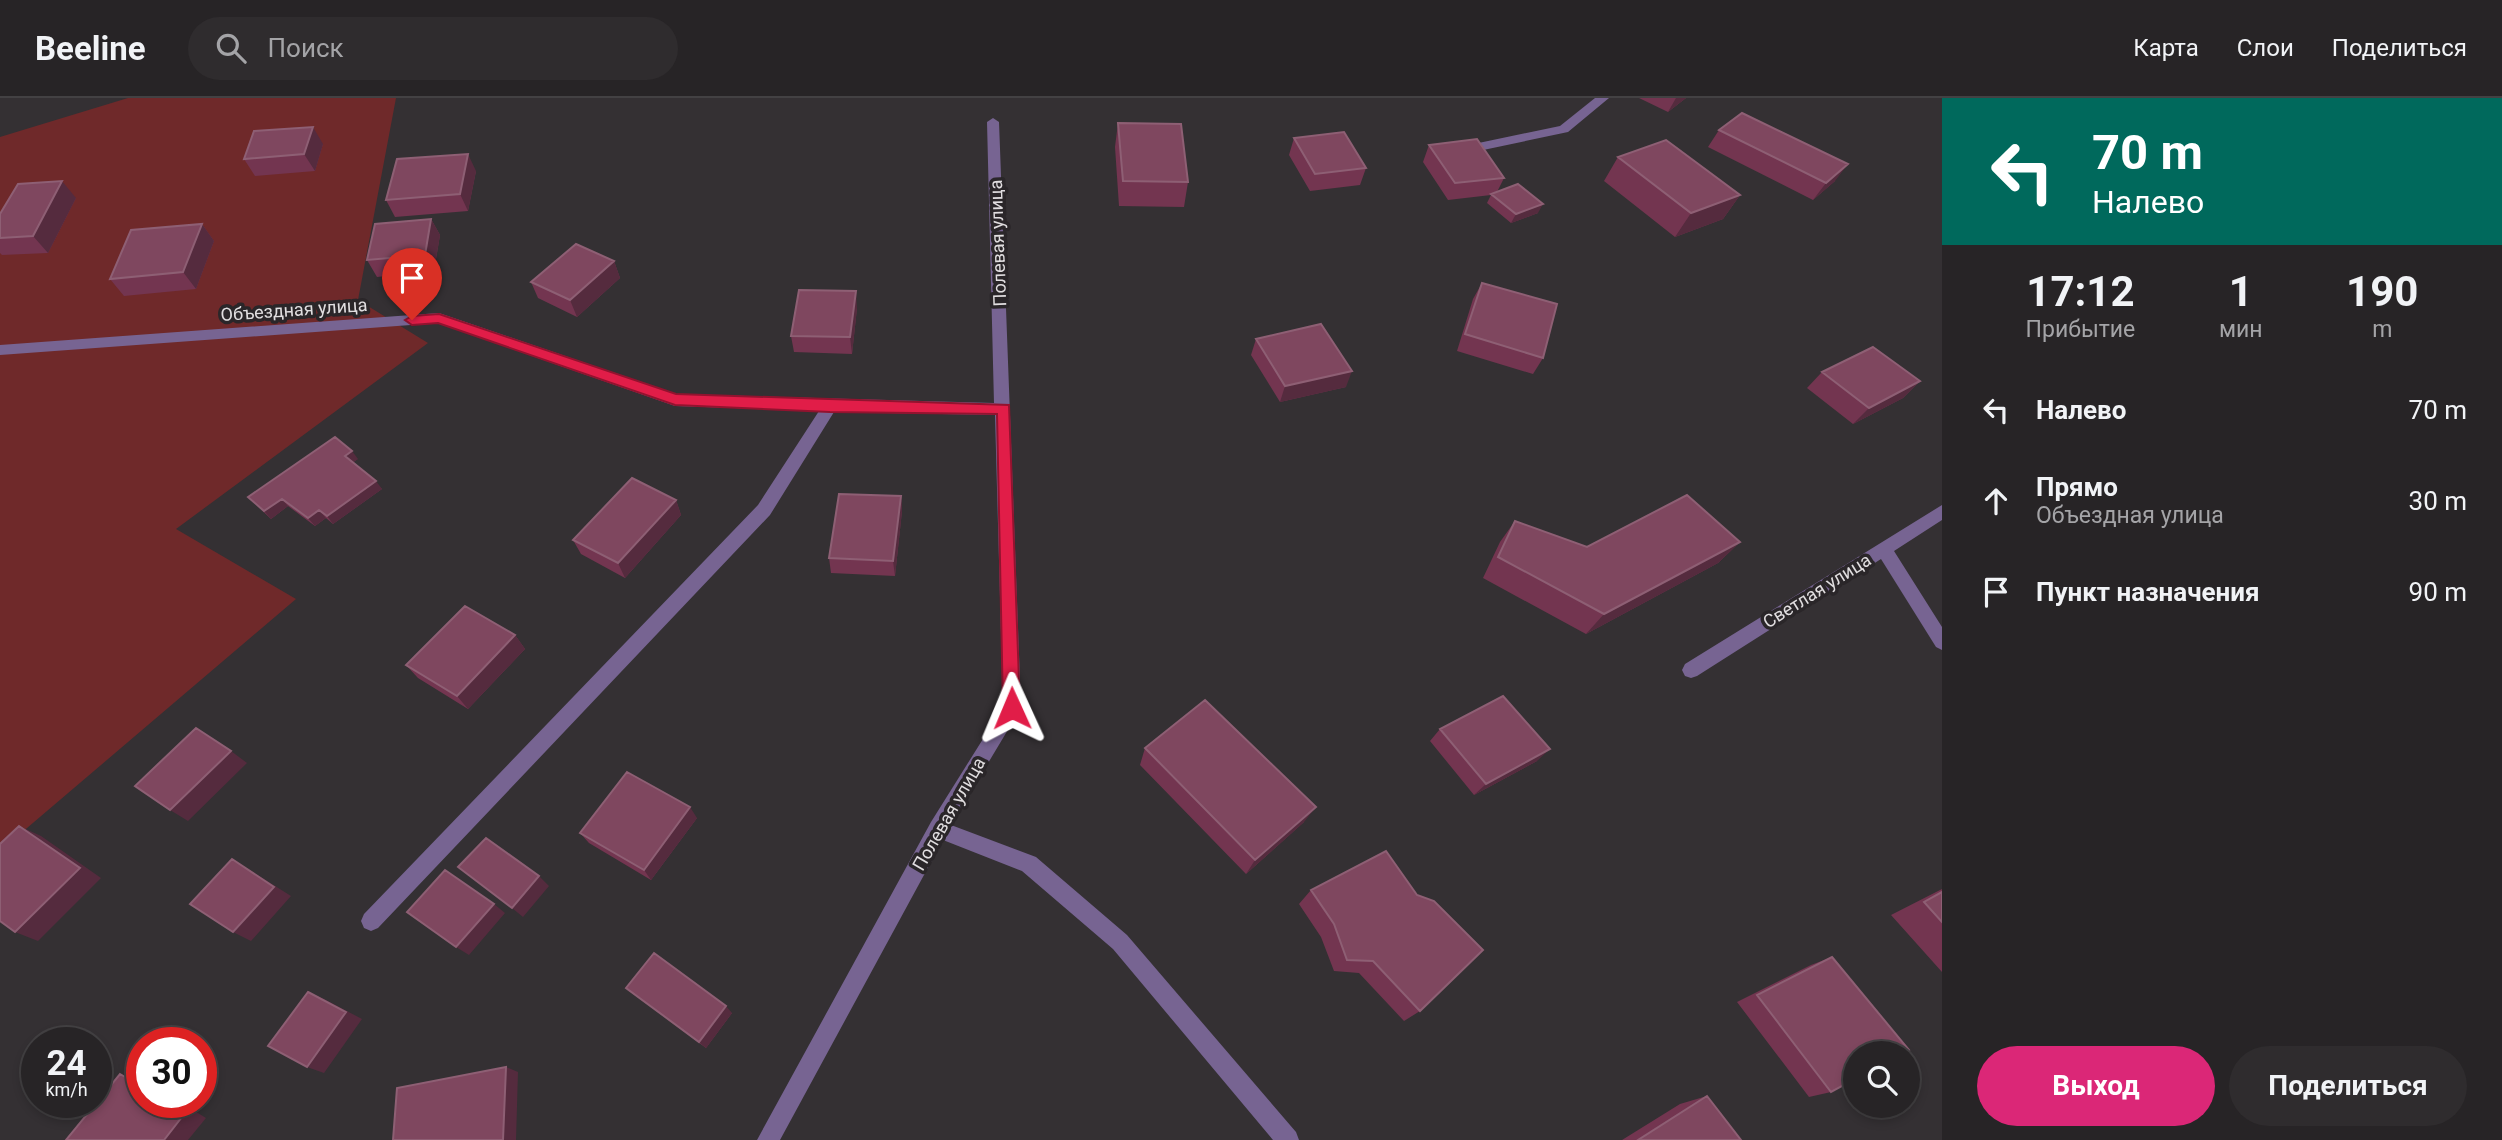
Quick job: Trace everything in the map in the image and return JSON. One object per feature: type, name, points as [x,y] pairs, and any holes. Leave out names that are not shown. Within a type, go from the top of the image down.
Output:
[{"type":"street","points":[[1469,149],[1564,129],[1603,98]]},
{"type":"street","name":"Полевая улица","points":[[768,1140],[938,830],[1012,708],[993,122]]},
{"type":"street","name":"Объездная улица","points":[[0,350],[439,318],[675,400],[1004,409]]},
{"type":"street","points":[[371,921],[764,510],[830,406]]},
{"type":"street","name":"Светлая улица","points":[[1691,670],[1942,512]]},
{"type":"street","points":[[1884,549],[1942,642]]},
{"type":"street","points":[[938,830],[1029,864],[1120,942],[1288,1140]]},
{"type":"shaded area","points":[[128,98],[396,98],[358,300],[428,343],[176,529],[296,599],[0,851],[0,137]]},
{"type":"building","points":[[1742,113],[1848,164],[1826,183],[1719,130]]},
{"type":"building","points":[[1118,123],[1181,124],[1188,182],[1123,181]]},
{"type":"building","points":[[313,127],[304,154],[244,159],[254,131]]},
{"type":"building","points":[[1344,132],[1366,168],[1315,174],[1294,138]]},
{"type":"building","points":[[1477,139],[1504,178],[1455,183],[1429,145]]},
{"type":"building","points":[[1666,140],[1740,195],[1691,213],[1618,157]]},
{"type":"building","points":[[468,154],[460,194],[386,200],[397,159]]},
{"type":"building","points":[[62,181],[33,236],[0,238],[0,214],[18,184]]},
{"type":"building","points":[[1518,184],[1543,204],[1516,214],[1491,194]]},
{"type":"building","points":[[431,219],[425,255],[367,260],[375,224]]},
{"type":"building","points":[[202,224],[183,272],[110,279],[131,230]]},
{"type":"building","points":[[576,244],[614,261],[570,300],[531,282]]},
{"type":"building","points":[[1482,283],[1557,304],[1543,358],[1465,334]]},
{"type":"building","points":[[799,290],[856,291],[850,337],[791,336]]},
{"type":"building","points":[[1321,324],[1352,371],[1285,386],[1256,339]]},
{"type":"building","points":[[1873,347],[1920,381],[1869,408],[1822,372]]},
{"type":"building","points":[[335,437],[352,451],[345,456],[376,481],[327,516],[319,510],[308,518],[282,499],[264,511],[248,497]]},
{"type":"building","points":[[632,478],[676,500],[618,563],[573,540]]},
{"type":"building","points":[[839,494],[901,496],[893,561],[829,558]]},
{"type":"building","points":[[1687,495],[1740,542],[1604,614],[1498,557],[1515,521],[1587,547]]},
{"type":"building","points":[[465,606],[515,635],[457,696],[406,665]]},
{"type":"building","points":[[1503,696],[1550,749],[1486,784],[1440,729]]},
{"type":"building","points":[[1205,700],[1316,807],[1255,860],[1145,748]]},
{"type":"building","points":[[196,728],[231,751],[170,810],[135,786]]},
{"type":"building","points":[[627,772],[690,807],[644,870],[580,833]]},
{"type":"building","points":[[19,826],[80,868],[15,932],[0,921],[0,844]]},
{"type":"building","points":[[486,838],[539,876],[512,908],[458,867]]},
{"type":"building","points":[[1386,851],[1417,895],[1434,901],[1483,950],[1420,1011],[1373,961],[1347,960],[1334,924],[1311,890]]},
{"type":"building","points":[[232,859],[274,887],[233,932],[190,904]]},
{"type":"building","points":[[445,870],[494,904],[456,947],[407,912]]},
{"type":"building","points":[[1942,892],[1942,922],[1924,902]]},
{"type":"building","points":[[654,953],[726,1006],[699,1042],[626,988]]},
{"type":"building","points":[[1832,957],[1902,1041],[1843,1041],[1843,1086],[1831,1092],[1757,995]]},
{"type":"building","points":[[308,992],[346,1012],[307,1067],[268,1046]]},
{"type":"building","points":[[506,1067],[503,1140],[393,1140],[397,1088]]},
{"type":"building","points":[[120,1074],[126,1078],[126,1118],[181,1118],[164,1140],[66,1140],[84,1118],[112,1118],[112,1084]]},
{"type":"building","points":[[1707,1096],[1741,1140],[1638,1140]]},
{"type":"route","points":[[412,320],[439,318],[675,400],[1004,409],[1012,708]]}]
